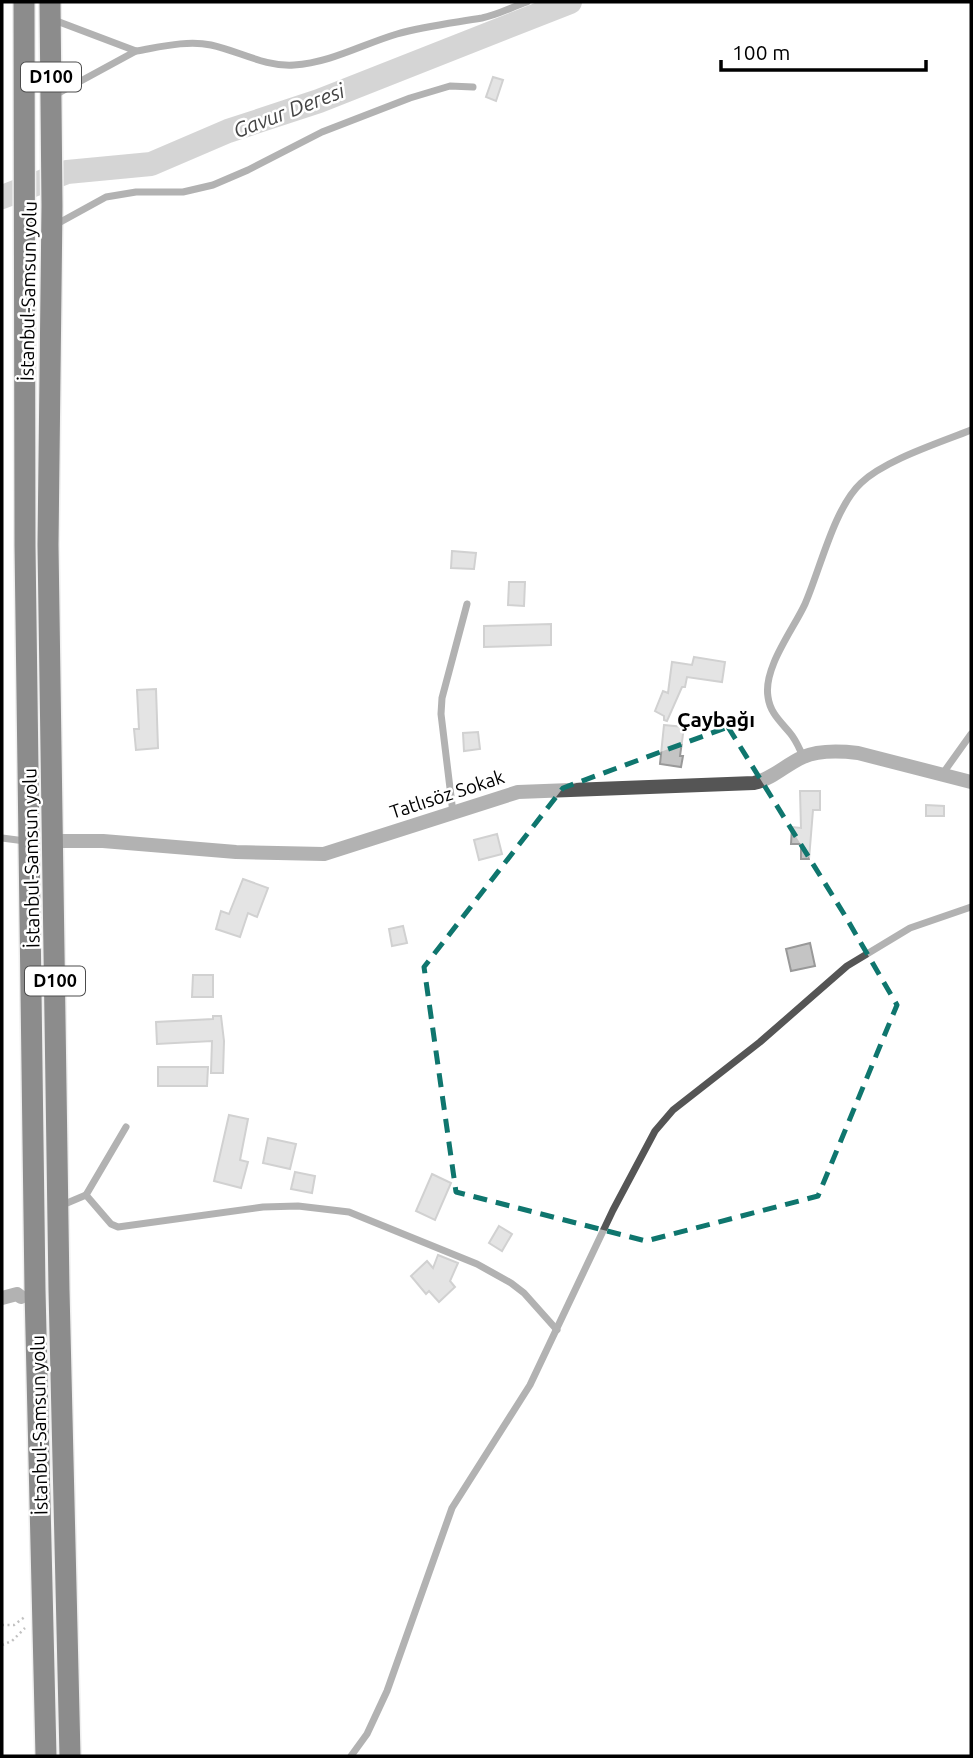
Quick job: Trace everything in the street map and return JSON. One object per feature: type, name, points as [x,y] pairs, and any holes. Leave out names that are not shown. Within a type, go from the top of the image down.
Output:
[{"type":"highway","name":"İstanbul-Samsun yolu","points":[[24,2],[25,546],[35,1290],[46,1756]]},
{"type":"highway","name":"İstanbul-Samsun yolu","points":[[50,10],[52,216],[48,545],[59,1290],[70,1756]]},
{"type":"street","name":"Tatlısöz Sokak","points":[[53,841],[103,841],[236,852],[324,854],[517,792],[754,783],[767,780],[803,757],[840,751],[858,753],[971,782]]},
{"type":"street","points":[[2,1298],[17,1294],[21,1297]]},
{"type":"lane","points":[[51,97],[136,51],[182,44],[208,44],[254,60],[293,65],[319,61],[398,33],[484,17],[527,2]]},
{"type":"lane","points":[[50,10],[136,51]]},
{"type":"lane","points":[[52,216],[106,197],[136,192],[183,192],[214,186],[322,132],[410,98],[450,86],[473,87]]},
{"type":"lane","points":[[803,757],[791,733],[772,712],[767,696],[769,680],[780,650],[804,605],[847,501],[859,484],[873,474],[907,456],[971,430]]},
{"type":"lane","points":[[453,813],[442,706],[467,604]]},
{"type":"lane","points":[[941,776],[971,734]]},
{"type":"lane","points":[[2,838],[30,842]]},
{"type":"lane","points":[[351,1756],[367,1734],[387,1691],[430,1562],[452,1508],[530,1385],[639,1159],[656,1131],[674,1110],[760,1042],[858,958],[910,928],[971,907]]},
{"type":"lane","points":[[59,1207],[86,1195],[126,1127]]},
{"type":"lane","points":[[86,1195],[111,1224],[118,1227],[263,1208],[298,1206],[349,1212],[477,1264],[511,1283],[524,1293],[557,1330]]},
{"type":"path","points":[[2,1625],[14,1625],[26,1616]]},
{"type":"highlighted area","points":[[728,727],[897,1005],[818,1196],[646,1241],[456,1192],[424,967],[563,788]]},
{"type":"building","points":[[493,77],[503,80],[496,101],[486,97]]},
{"type":"building","points":[[452,551],[476,553],[474,569],[451,568]]},
{"type":"building","points":[[509,582],[525,582],[524,606],[508,605]]},
{"type":"building","points":[[551,624],[551,645],[484,647],[484,626]]},
{"type":"building","points":[[694,657],[725,662],[722,682],[687,677],[685,687],[682,687],[667,721],[664,720],[664,716],[655,711],[663,691],[668,693],[672,662],[692,665]]},
{"type":"building","points":[[156,689],[158,748],[136,750],[134,729],[139,729],[137,690]]},
{"type":"building","points":[[664,725],[684,727],[681,767],[660,764]]},
{"type":"building","points":[[478,732],[480,749],[464,751],[463,733]]},
{"type":"building","points":[[800,791],[820,791],[820,810],[813,810],[809,859],[801,859],[801,844],[791,844],[792,827],[801,828]]},
{"type":"building","points":[[926,805],[944,806],[944,816],[926,816]]},
{"type":"building","points":[[497,834],[502,854],[479,860],[474,840]]},
{"type":"building","points":[[243,879],[268,888],[257,917],[248,913],[240,937],[216,929],[221,911],[229,914]]},
{"type":"building","points":[[403,926],[407,943],[392,946],[389,929]]},
{"type":"building","points":[[810,943],[815,966],[791,971],[786,949]]},
{"type":"building","points":[[193,975],[213,975],[213,997],[192,997]]},
{"type":"building","points":[[213,1016],[221,1016],[224,1041],[223,1073],[211,1073],[212,1041],[157,1044],[156,1022],[213,1019]]},
{"type":"building","points":[[158,1067],[208,1067],[207,1086],[158,1086]]},
{"type":"building","points":[[229,1115],[248,1119],[240,1160],[248,1162],[241,1188],[214,1181]]},
{"type":"building","points":[[268,1138],[296,1144],[290,1169],[263,1163]]},
{"type":"building","points":[[295,1172],[315,1176],[312,1193],[291,1189]]},
{"type":"building","points":[[432,1174],[451,1183],[435,1220],[416,1211]]},
{"type":"building","points":[[499,1226],[512,1234],[502,1251],[489,1243]]},
{"type":"building","points":[[438,1255],[458,1263],[450,1281],[455,1287],[439,1302],[429,1291],[426,1294],[411,1276],[427,1261],[433,1268]]},
{"type":"waterway","name":"Gavur Deresi","points":[[2,197],[67,172],[151,164],[228,131],[319,101],[570,2]]},
{"type":"district","name":"Çaybağı","points":[[716,720]]}]
